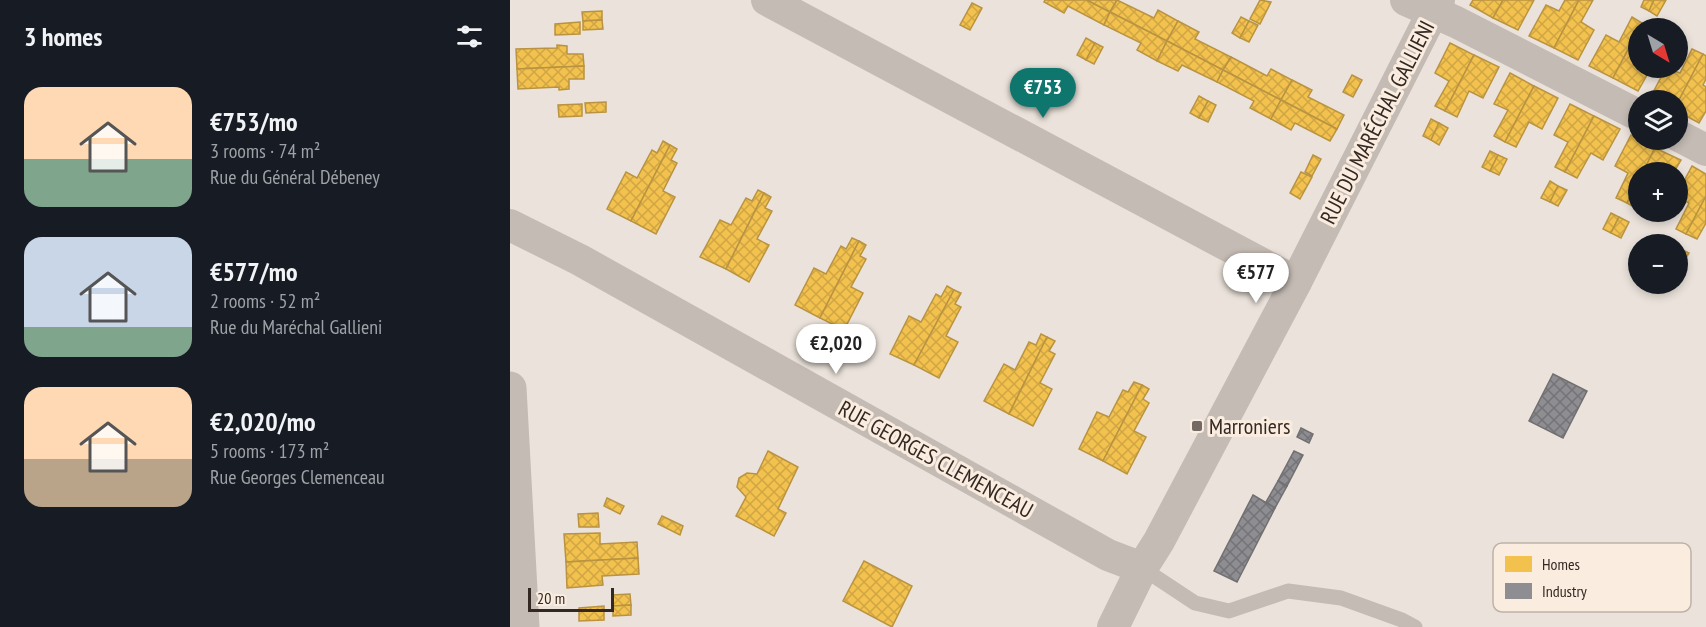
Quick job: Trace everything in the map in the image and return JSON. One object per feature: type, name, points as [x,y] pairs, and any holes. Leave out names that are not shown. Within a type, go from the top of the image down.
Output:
[{"type":"street","points":[[767,0],[1296,282]]},
{"type":"street","points":[[1426,4],[1456,22],[1628,111]]},
{"type":"street","name":"RUE DU MARÉCHAL GALLIENI","points":[[1113,627],[1142,568],[1159,541],[1296,282],[1426,4]]},
{"type":"street","points":[[1688,141],[1706,150]]},
{"type":"street","name":"RUE GEORGES CLEMENCEAU","points":[[510,225],[579,260],[1108,555],[1142,568]]},
{"type":"street","points":[[510,388],[523,627]]},
{"type":"lane","points":[[1142,568],[1195,603],[1229,611],[1288,591],[1341,598],[1415,627]]},
{"type":"building: Homes","points":[[1045,0],[1087,0],[1110,12],[1104,25],[1068,6],[1064,13],[1044,2]]},
{"type":"building: Homes","points":[[1087,0],[1117,0],[1110,12]]},
{"type":"building: Homes","points":[[1117,0],[1154,18],[1158,10],[1178,21],[1167,41],[1110,12]]},
{"type":"building: Homes","points":[[1260,0],[1271,2],[1260,24],[1250,19]]},
{"type":"building: Homes","points":[[1473,0],[1503,0],[1493,18],[1470,5]]},
{"type":"building: Homes","points":[[1503,0],[1534,0],[1518,30],[1493,18]]},
{"type":"building: Homes","points":[[1565,0],[1579,0],[1554,48],[1529,36],[1546,5],[1559,11]]},
{"type":"building: Homes","points":[[1579,0],[1593,0],[1581,22],[1594,30],[1578,60],[1554,48]]},
{"type":"building: Homes","points":[[1644,0],[1654,0],[1649,11],[1641,7]]},
{"type":"building: Homes","points":[[1654,0],[1666,0],[1657,16],[1649,11]]},
{"type":"building: Homes","points":[[972,3],[982,8],[970,30],[960,25]]},
{"type":"building: Homes","points":[[602,11],[602,20],[583,21],[582,12]]},
{"type":"building: Homes","points":[[1110,12],[1167,41],[1157,61],[1137,50],[1141,43],[1104,25]]},
{"type":"building: Homes","points":[[1241,17],[1249,21],[1240,38],[1232,33]]},
{"type":"building: Homes","points":[[602,20],[603,29],[583,30],[583,21]]},
{"type":"building: Homes","points":[[1178,21],[1199,32],[1195,39],[1231,57],[1223,70],[1167,41]]},
{"type":"building: Homes","points":[[1249,21],[1258,25],[1249,42],[1240,38]]},
{"type":"building: Homes","points":[[580,22],[580,34],[555,35],[555,24]]},
{"type":"building: Homes","points":[[1628,25],[1628,50],[1613,78],[1589,66],[1606,35],[1619,42]]},
{"type":"building: Homes","points":[[1086,38],[1095,43],[1086,60],[1077,55]]},
{"type":"building: Homes","points":[[1167,41],[1223,70],[1217,82],[1182,65],[1178,71],[1157,61]]},
{"type":"building: Homes","points":[[1095,43],[1103,47],[1094,64],[1086,60]]},
{"type":"building: Homes","points":[[1450,43],[1474,55],[1445,111],[1435,106],[1449,81],[1435,73]]},
{"type":"building: Homes","points":[[557,45],[567,46],[567,54],[583,54],[584,66],[517,69],[516,49],[557,48]]},
{"type":"building: Homes","points":[[1692,49],[1703,54],[1684,90],[1654,90],[1661,78],[1688,78],[1688,57]]},
{"type":"building: Homes","points":[[1628,50],[1628,78],[1645,78],[1639,90],[1636,90],[1613,78]]},
{"type":"building: Homes","points":[[1703,54],[1706,56],[1706,79],[1703,85],[1706,87],[1706,111],[1699,123],[1688,117],[1688,90],[1684,90]]},
{"type":"building: Homes","points":[[1474,55],[1499,67],[1483,98],[1469,91],[1457,117],[1445,111]]},
{"type":"building: Homes","points":[[1231,57],[1267,76],[1271,69],[1292,80],[1281,100],[1223,70]]},
{"type":"building: Homes","points":[[584,66],[584,79],[569,79],[569,89],[559,90],[559,87],[518,89],[517,69]]},
{"type":"building: Homes","points":[[1223,70],[1281,100],[1271,119],[1250,108],[1254,101],[1217,82]]},
{"type":"building: Homes","points":[[1510,73],[1534,86],[1505,142],[1494,136],[1508,110],[1494,104]]},
{"type":"building: Homes","points":[[1352,75],[1362,80],[1353,97],[1343,92]]},
{"type":"building: Homes","points":[[1292,80],[1312,90],[1308,97],[1344,115],[1337,129],[1281,100]]},
{"type":"building: Homes","points":[[1534,86],[1558,98],[1542,129],[1529,122],[1516,147],[1505,142]]},
{"type":"building: Homes","points":[[1199,96],[1208,101],[1199,118],[1190,113]]},
{"type":"building: Homes","points":[[1281,100],[1337,129],[1330,141],[1295,123],[1291,130],[1271,119]]},
{"type":"building: Homes","points":[[1208,101],[1216,105],[1208,122],[1199,118]]},
{"type":"building: Homes","points":[[606,102],[606,112],[586,113],[585,103]]},
{"type":"building: Homes","points":[[582,104],[582,116],[559,117],[558,105]]},
{"type":"building: Homes","points":[[1570,104],[1594,116],[1565,172],[1555,167],[1568,142],[1554,135]]},
{"type":"building: Homes","points":[[1594,116],[1620,129],[1603,160],[1591,153],[1577,178],[1565,172]]},
{"type":"building: Homes","points":[[1431,119],[1439,123],[1431,140],[1423,136]]},
{"type":"building: Homes","points":[[1439,123],[1448,128],[1439,145],[1431,140]]},
{"type":"building: Homes","points":[[663,141],[670,145],[631,221],[607,209],[626,172],[637,178],[652,150],[657,153]]},
{"type":"building: Homes","points":[[1628,141],[1628,150],[1654,150],[1648,162],[1628,162],[1628,173],[1615,166]]},
{"type":"building: Homes","points":[[670,145],[677,149],[671,160],[677,163],[663,191],[675,197],[656,234],[631,221]]},
{"type":"building: Homes","points":[[1654,150],[1659,150],[1681,160],[1680,162],[1648,162]]},
{"type":"building: Homes","points":[[1490,151],[1498,155],[1490,171],[1482,167]]},
{"type":"building: Homes","points":[[1313,155],[1321,159],[1312,176],[1305,172]]},
{"type":"building: Homes","points":[[1498,155],[1507,159],[1499,175],[1490,171]]},
{"type":"building: Homes","points":[[1692,166],[1706,174],[1706,196],[1686,234],[1676,229],[1680,222],[1688,222],[1688,173]]},
{"type":"building: Homes","points":[[1301,172],[1312,177],[1300,199],[1290,193]]},
{"type":"building: Homes","points":[[1628,173],[1628,201],[1627,203],[1616,198]]},
{"type":"building: Homes","points":[[1550,181],[1558,186],[1550,202],[1541,198]]},
{"type":"building: Homes","points":[[1558,186],[1567,190],[1558,206],[1550,202]]},
{"type":"building: Homes","points":[[758,190],[764,193],[726,269],[700,257],[720,220],[731,225],[746,198],[752,201]]},
{"type":"building: Homes","points":[[764,193],[771,197],[765,208],[772,211],[757,239],[769,245],[749,282],[726,269]]},
{"type":"building: Homes","points":[[1706,196],[1706,223],[1697,239],[1686,234]]},
{"type":"building: Homes","points":[[1611,213],[1619,217],[1611,233],[1603,229]]},
{"type":"building: Homes","points":[[1619,217],[1629,222],[1621,238],[1611,233]]},
{"type":"building: Homes","points":[[852,238],[859,241],[820,318],[795,305],[814,268],[826,274],[841,246],[846,249]]},
{"type":"building: Homes","points":[[859,241],[866,245],[860,256],[866,259],[851,287],[863,293],[844,330],[820,318]]},
{"type":"building: Homes","points":[[947,286],[954,290],[914,365],[890,354],[909,316],[921,322],[936,294],[941,297]]},
{"type":"building: Homes","points":[[954,290],[961,293],[955,304],[961,307],[946,336],[958,342],[939,378],[914,365]]},
{"type":"building: Homes","points":[[1041,334],[1047,337],[1009,414],[984,401],[1004,364],[1015,370],[1029,342],[1036,345]]},
{"type":"building: Homes","points":[[1047,337],[1055,341],[1049,351],[1055,354],[1040,383],[1052,389],[1033,426],[1009,414]]},
{"type":"building: Homes","points":[[1134,382],[1142,385],[1103,461],[1079,449],[1097,412],[1109,417],[1123,390],[1128,392]]},
{"type":"building: Homes","points":[[1142,385],[1149,389],[1143,399],[1149,403],[1134,431],[1146,437],[1127,474],[1103,461]]},
{"type":"building: Homes","points":[[768,451],[798,467],[778,509],[786,513],[774,536],[736,516],[746,497],[737,487],[739,478],[747,473],[757,474]]},
{"type":"building: Homes","points":[[607,498],[624,506],[620,514],[604,506]]},
{"type":"building: Homes","points":[[598,513],[599,527],[579,527],[578,514]]},
{"type":"building: Homes","points":[[662,516],[683,526],[680,535],[658,524]]},
{"type":"building: Homes","points":[[600,533],[600,544],[637,542],[638,558],[566,562],[564,534]]},
{"type":"building: Homes","points":[[638,558],[639,574],[602,576],[603,585],[567,588],[566,562]]},
{"type":"building: Homes","points":[[864,561],[912,586],[892,627],[843,601]]},
{"type":"building: Homes","points":[[630,594],[631,605],[613,606],[612,595]]},
{"type":"building: Homes","points":[[631,605],[631,615],[613,616],[613,606]]},
{"type":"building: Homes","points":[[604,606],[604,620],[579,621],[579,608]]},
{"type":"building: Industry","points":[[1553,374],[1587,391],[1563,438],[1529,421]]},
{"type":"building: Industry","points":[[1301,428],[1313,434],[1309,443],[1297,437]]},
{"type":"building: Industry","points":[[1294,451],[1303,455],[1287,486],[1278,481]]},
{"type":"building: Industry","points":[[1278,481],[1287,486],[1275,508],[1266,502]]},
{"type":"building: Industry","points":[[1253,495],[1275,508],[1237,582],[1214,571]]},
{"type":"place","name":"Marroniers","points":[[1197,426]]}]
